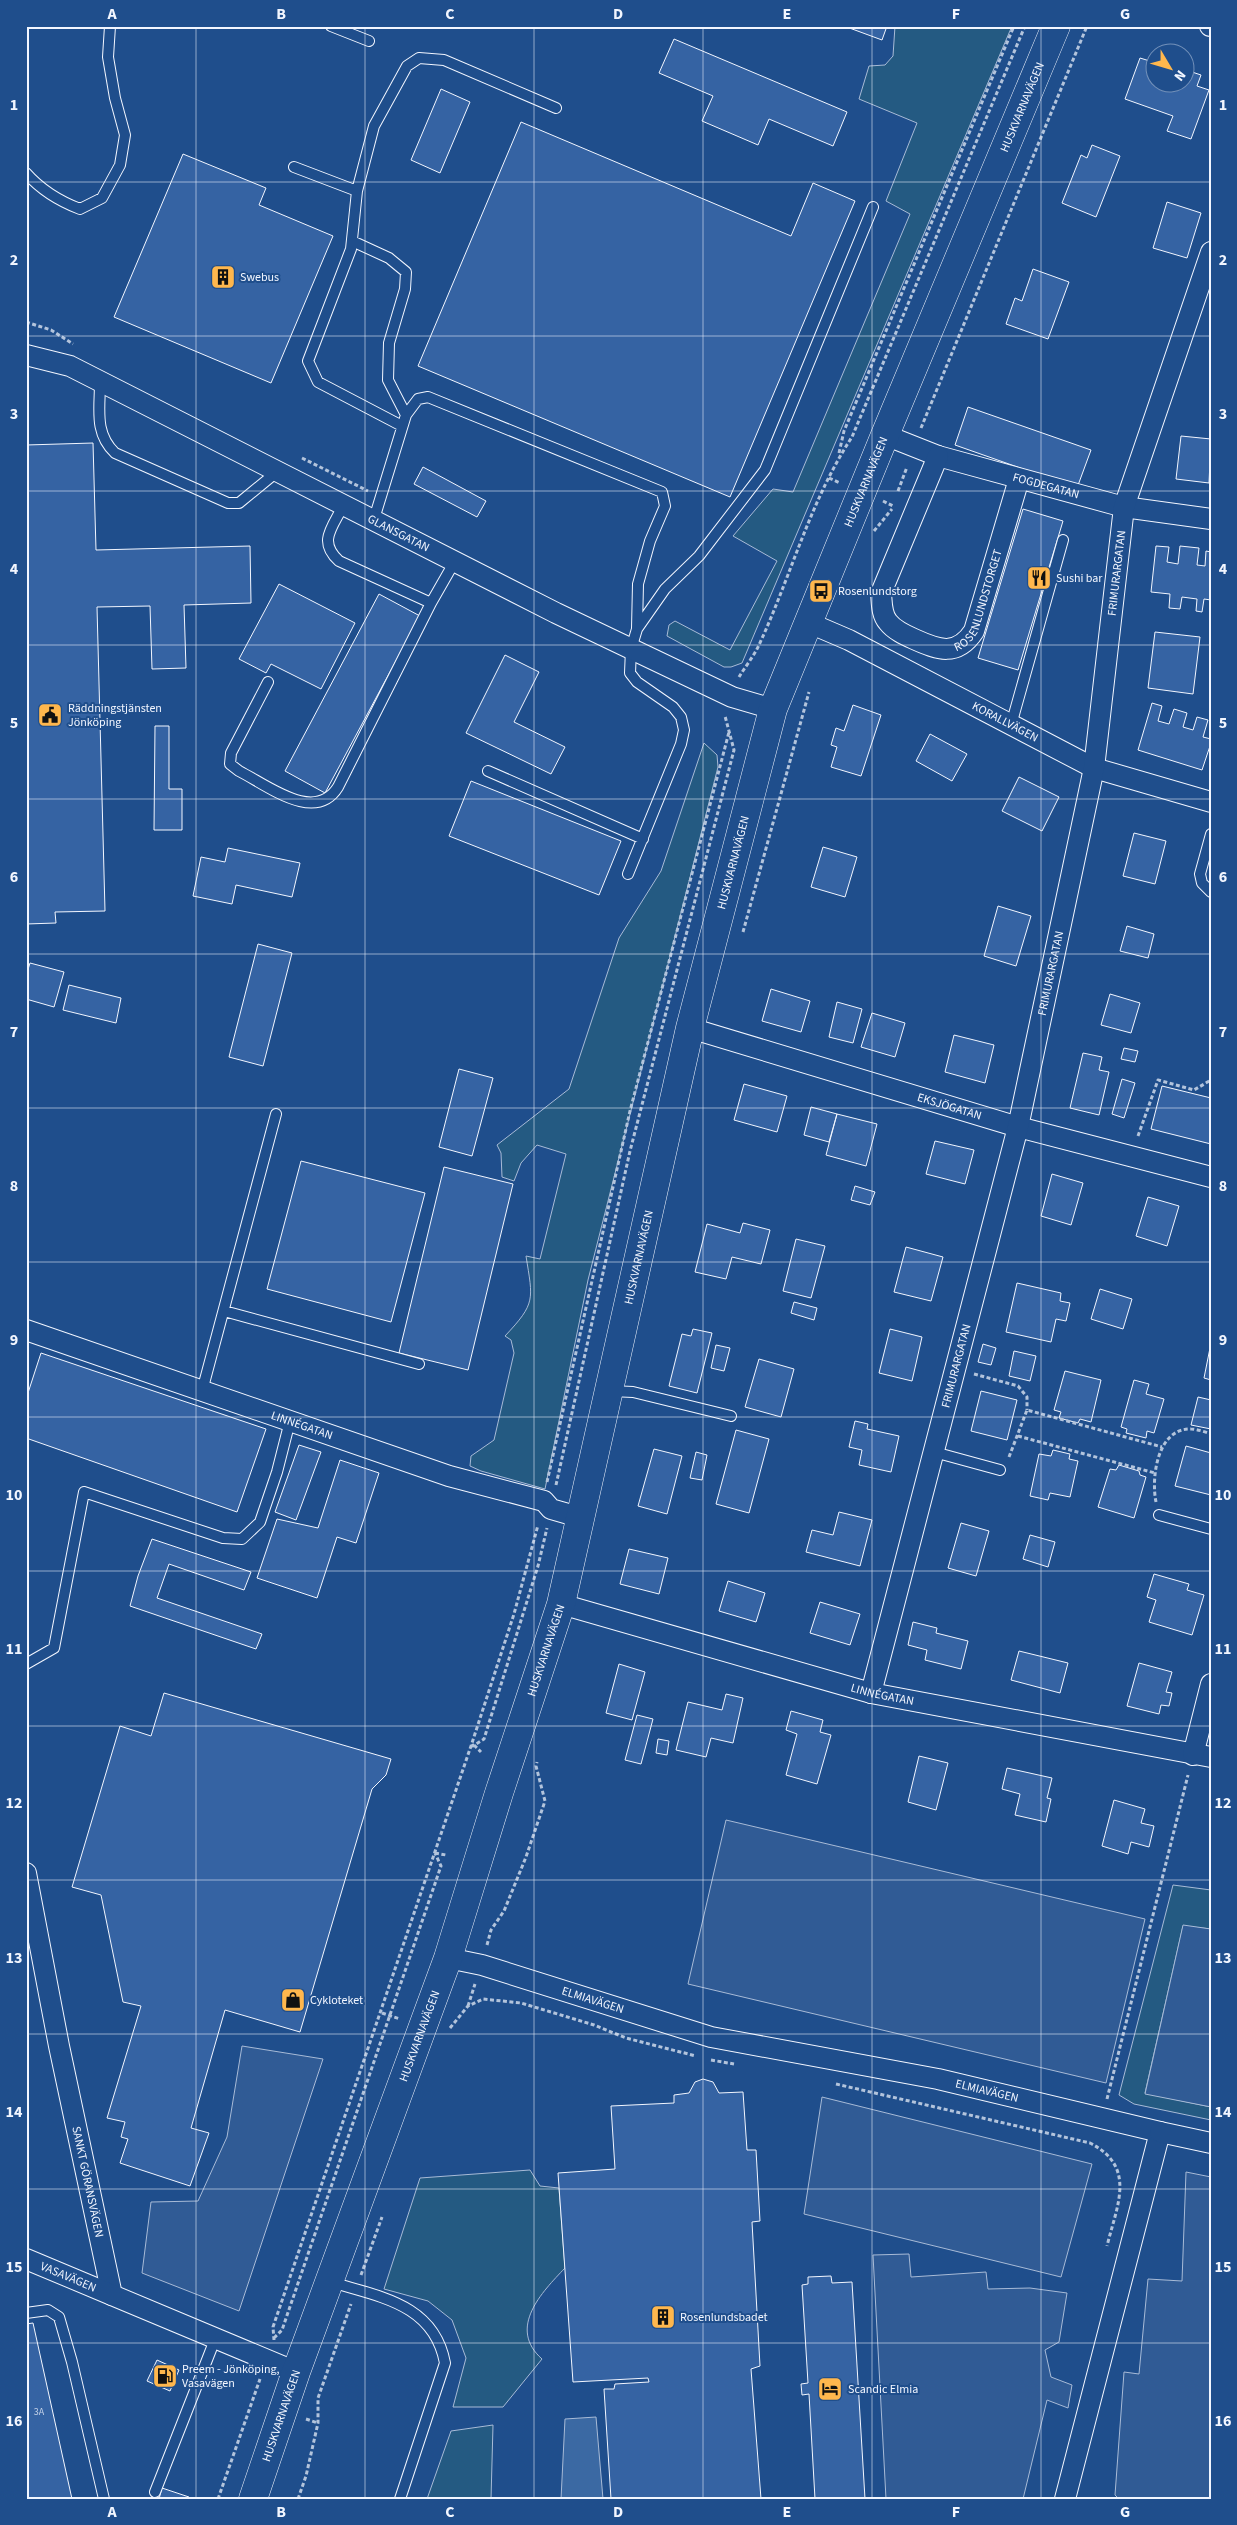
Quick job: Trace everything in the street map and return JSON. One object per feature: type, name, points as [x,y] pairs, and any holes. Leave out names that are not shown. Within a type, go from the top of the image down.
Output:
[{"type":"street","name":"HUSKVARNAVÄGEN","points":[[253,2499],[296,2372],[448,1958],[498,1793],[561,1604],[607,1391],[690,1028],[773,709],[1056,26]]},
{"type":"street","name":"FRIMURARGATAN","points":[[872,1693],[1018,1126],[1094,768],[1124,507],[1211,252]]},
{"type":"street","name":"GLANSGATAN","points":[[26,354],[70,366],[344,504],[548,610],[732,697],[773,709]]},
{"type":"street","name":"FOGDEGATAN","points":[[885,435],[938,456],[1019,480],[1124,507],[1211,519]]},
{"type":"street","name":"ROSENLUNDSTORGET","points":[[938,456],[881,593],[882,608],[887,622],[900,632],[943,650],[967,643],[974,632],[1019,480]]},
{"type":"street","name":"KORALLVÄGEN","points":[[808,622],[849,640],[1094,768],[1211,802]]},
{"type":"street","name":"EKSJÖGATAN","points":[[690,1028],[1018,1126],[1211,1177]]},
{"type":"street","name":"LINNÉGATAN","points":[[26,1330],[449,1476],[547,1505],[579,1517]]},
{"type":"street","name":"LINNÉGATAN","points":[[561,1604],[872,1693],[1202,1756]]},
{"type":"street","points":[[1202,1756],[1211,1684]]},
{"type":"street","name":"SANKT GÖRANSVÄGEN","points":[[26,1872],[59,2046],[112,2294]]},
{"type":"street","name":"ELMIAVÄGEN","points":[[448,1958],[482,1965],[711,2037],[938,2079],[1102,2119],[1211,2143]]},
{"type":"street","points":[[1065,2499],[1160,2132]]},
{"type":"street","name":"VASAVÄGEN","points":[[28,2262],[112,2294]]},
{"type":"street","points":[[112,2294],[296,2372]]},
{"type":"lane","points":[[26,173],[62,202],[80,210],[102,198],[120,165],[125,134],[115,98],[108,57],[110,26]]},
{"type":"lane","points":[[331,26],[369,41]]},
{"type":"lane","points":[[402,426],[318,382],[308,362],[351,249],[358,191],[374,126],[407,66],[419,58],[444,60],[556,108]]},
{"type":"lane","points":[[294,167],[358,191]]},
{"type":"lane","points":[[637,629],[665,588],[699,556],[765,470],[873,207]]},
{"type":"lane","points":[[352,241],[389,258],[406,272],[405,289],[389,344],[388,380],[406,414]]},
{"type":"lane","points":[[100,382],[100,431],[104,443],[115,453],[228,503],[239,503],[278,471]]},
{"type":"lane","points":[[374,520],[406,414],[418,400],[428,397],[662,492],[665,506],[650,541],[638,584],[637,629],[631,649],[630,673],[637,682],[673,707],[681,717],[684,730],[681,744],[628,874]]},
{"type":"lane","points":[[344,504],[328,536],[327,546],[330,553],[340,561],[431,603]]},
{"type":"lane","points":[[1011,725],[1062,540]]},
{"type":"lane","points":[[268,682],[231,753],[230,764],[300,803],[316,804],[326,801],[333,796],[338,787],[431,603],[455,561]]},
{"type":"lane","points":[[488,771],[643,839]]},
{"type":"lane","points":[[1211,834],[1200,874],[1202,883],[1211,892]]},
{"type":"lane","points":[[202,1391],[276,1114]]},
{"type":"lane","points":[[224,1311],[419,1364]]},
{"type":"lane","points":[[607,1391],[633,1392],[731,1416]]},
{"type":"lane","points":[[26,1664],[54,1648],[84,1492],[223,1538],[242,1538],[260,1522],[277,1472],[290,1421]]},
{"type":"lane","points":[[934,1452],[1000,1470]]},
{"type":"lane","points":[[1159,1515],[1211,1529]]},
{"type":"lane","points":[[329,2281],[405,2306],[435,2332],[442,2347],[445,2363],[400,2499]]},
{"type":"lane","points":[[26,2313],[48,2310],[59,2316],[72,2362],[104,2499]]},
{"type":"lane","points":[[155,2492],[216,2337]]},
{"type":"path","points":[[839,457],[844,431],[1014,26]]},
{"type":"path","points":[[435,1853],[441,1866],[438,1876],[286,2321],[282,2330],[274,2338],[273,2327],[375,2033],[435,1853],[472,1743],[547,1505],[630,1151],[734,750],[725,716],[739,677],[758,646],[818,498],[839,457],[852,437],[1026,26]]},
{"type":"path","points":[[873,532],[894,506],[913,447],[1086,26]]},
{"type":"path","points":[[741,939],[809,690]]},
{"type":"path","points":[[472,1743],[473,1746],[484,1740],[538,1566],[547,1505],[630,1110],[728,732]]},
{"type":"path","points":[[1131,1156],[1158,1080],[1194,1090],[1211,1080]]},
{"type":"path","points":[[955,1369],[1018,1386],[1027,1397],[1027,1410],[1013,1451],[1000,1470]]},
{"type":"path","points":[[1027,1410],[1162,1447]]},
{"type":"path","points":[[1159,1515],[1153,1488],[1162,1447],[1179,1431],[1191,1429],[1211,1434]]},
{"type":"path","points":[[1018,1436],[1156,1473]]},
{"type":"path","points":[[472,1743],[481,1752]]},
{"type":"path","points":[[446,2036],[468,2006],[482,1965],[491,1930],[504,1911],[526,1857],[545,1801],[536,1766],[539,1756]]},
{"type":"path","points":[[1105,2254],[1121,2188],[1118,2170],[1112,2159],[1095,2146],[1202,1756]]},
{"type":"path","points":[[435,1853],[446,1856]]},
{"type":"path","points":[[298,2499],[306,2476],[318,2422],[318,2398],[383,2214]]},
{"type":"path","points":[[218,2499],[268,2359]]},
{"type":"shaded area","points":[[895,26],[1012,26],[742,663],[731,667],[724,667],[667,636],[669,625],[675,621],[730,650],[777,561],[733,536],[773,489],[793,492],[910,214],[886,201],[917,123],[859,99],[869,66],[885,65],[893,56]]},
{"type":"shaded area","points":[[704,743],[717,755],[718,767],[588,1280],[545,1489],[481,1471],[470,1466],[471,1456],[494,1440],[514,1353],[511,1340],[505,1336],[522,1316],[530,1300],[531,1292],[526,1256],[540,1259],[566,1154],[537,1145],[521,1163],[514,1181],[502,1177],[501,1153],[497,1145],[569,1089],[619,938],[661,871]]},
{"type":"shaded area","points":[[726,1820],[1145,1919],[1106,2083],[688,1984]]},
{"type":"shaded area","points":[[1173,1885],[1211,1890],[1211,1929],[1183,1926],[1145,2093],[1211,2107],[1211,2120],[1134,2104],[1119,2095]]},
{"type":"shaded area","points":[[1183,1925],[1211,1929],[1211,2107],[1145,2094]]},
{"type":"shaded area","points":[[242,2046],[323,2059],[239,2311],[142,2273],[151,2202],[198,2201],[227,2137]]},
{"type":"shaded area","points":[[822,2097],[1092,2164],[1061,2277],[804,2214]]},
{"type":"shaded area","points":[[530,2170],[540,2186],[559,2188],[565,2268],[538,2299],[528,2323],[528,2335],[532,2347],[542,2359],[503,2407],[453,2407],[466,2358],[452,2320],[428,2301],[384,2289],[420,2178]]},
{"type":"shaded area","points":[[1186,2172],[1211,2177],[1211,2499],[1119,2499],[1115,2495],[1124,2372],[1139,2374],[1148,2279],[1182,2281]]},
{"type":"shaded area","points":[[909,2254],[911,2277],[986,2272],[988,2289],[1030,2288],[1067,2293],[1059,2342],[1045,2350],[1051,2377],[1072,2385],[1068,2408],[1047,2400],[1023,2499],[886,2499],[873,2255]]},
{"type":"shaded area","points":[[596,2417],[603,2499],[561,2499],[565,2419]]},
{"type":"shaded area","points":[[493,2425],[491,2499],[427,2499],[451,2431]]},
{"type":"building","points":[[844,26],[887,26],[882,40]]},
{"type":"building","points":[[674,39],[847,112],[833,146],[769,119],[758,145],[702,121],[713,96],[659,73]]},
{"type":"building","points":[[1140,58],[1144,59],[1144,92],[1194,92],[1194,73],[1201,75],[1197,86],[1209,90],[1191,139],[1167,131],[1173,116],[1125,99]]},
{"type":"building","points":[[441,89],[470,102],[440,173],[411,160]]},
{"type":"building","points":[[521,122],[791,236],[813,183],[855,201],[730,497],[418,366]]},
{"type":"building","points":[[1092,145],[1120,156],[1096,217],[1062,203],[1081,155],[1087,158]]},
{"type":"building","name":"Swebus","points":[[183,154],[266,188],[259,205],[333,236],[271,383],[114,317]]},
{"type":"building","points":[[1167,202],[1201,213],[1187,258],[1153,248]]},
{"type":"building","points":[[1033,269],[1069,282],[1048,339],[1006,324],[1015,298],[1022,301]]},
{"type":"building","points":[[968,407],[1091,450],[1077,488],[955,445]]},
{"type":"building","points":[[1181,436],[1211,439],[1209,483],[1176,479]]},
{"type":"building","points":[[93,443],[96,550],[250,546],[251,603],[184,605],[186,668],[152,669],[150,606],[97,607],[105,911],[55,912],[56,923],[26,924],[26,445]]},
{"type":"building","points":[[423,467],[486,501],[477,517],[414,484]]},
{"type":"building","points":[[1023,509],[1063,521],[1018,670],[978,658]]},
{"type":"building","points":[[1156,546],[1169,547],[1167,562],[1178,564],[1180,546],[1199,548],[1197,565],[1205,566],[1206,551],[1211,552],[1211,600],[1204,599],[1202,612],[1196,611],[1197,599],[1182,597],[1180,609],[1169,608],[1170,594],[1151,592]]},
{"type":"building","points":[[279,584],[355,623],[321,689],[271,664],[266,673],[239,659]]},
{"type":"building","points":[[379,594],[420,616],[325,793],[285,771]]},
{"type":"building","points":[[1155,632],[1200,637],[1193,694],[1148,688]]},
{"type":"building","points":[[505,655],[539,672],[514,722],[565,747],[551,774],[466,733]]},
{"type":"building","points":[[1152,703],[1162,706],[1158,721],[1169,724],[1174,709],[1187,713],[1183,727],[1193,730],[1197,717],[1208,720],[1203,737],[1211,739],[1211,743],[1202,770],[1138,750]]},
{"type":"building","points":[[853,705],[881,715],[861,776],[831,767],[837,747],[831,745],[836,728],[844,731]]},
{"type":"building","points":[[155,726],[169,726],[169,789],[182,789],[182,830],[154,830]]},
{"type":"building","points":[[930,734],[967,754],[952,781],[916,761]]},
{"type":"building","points":[[1019,777],[1059,797],[1042,831],[1002,811]]},
{"type":"building","points":[[471,781],[621,841],[599,895],[449,836]]},
{"type":"building","points":[[1134,833],[1166,841],[1155,884],[1123,876]]},
{"type":"building","points":[[823,847],[857,857],[845,897],[811,887]]},
{"type":"building","points":[[228,848],[300,863],[292,897],[236,885],[232,904],[193,896],[201,857],[225,862]]},
{"type":"building","points":[[998,906],[1031,916],[1016,966],[984,956]]},
{"type":"building","points":[[1127,926],[1154,934],[1148,958],[1120,951]]},
{"type":"building","points":[[258,944],[292,953],[263,1066],[229,1057]]},
{"type":"building","points":[[30,963],[64,972],[54,1007],[26,999],[26,976]]},
{"type":"building","points":[[69,985],[121,998],[116,1023],[63,1010]]},
{"type":"building","points":[[771,989],[810,1001],[801,1032],[762,1021]]},
{"type":"building","points":[[1110,994],[1140,1003],[1131,1033],[1101,1025]]},
{"type":"building","points":[[837,1002],[862,1009],[853,1043],[829,1037]]},
{"type":"building","points":[[872,1013],[905,1023],[895,1057],[861,1047]]},
{"type":"building","points":[[954,1035],[994,1045],[985,1083],[945,1072]]},
{"type":"building","points":[[1124,1048],[1138,1051],[1135,1062],[1121,1059]]},
{"type":"building","points":[[1083,1053],[1102,1057],[1099,1070],[1109,1072],[1099,1115],[1070,1108]]},
{"type":"building","points":[[459,1069],[493,1078],[472,1156],[439,1147]]},
{"type":"building","points":[[1122,1079],[1135,1083],[1124,1118],[1112,1114]]},
{"type":"building","points":[[744,1084],[787,1096],[777,1132],[734,1120]]},
{"type":"building","points":[[1162,1086],[1211,1098],[1211,1144],[1151,1129]]},
{"type":"building","points":[[811,1107],[837,1114],[829,1142],[804,1135]]},
{"type":"building","points":[[837,1114],[877,1124],[866,1166],[826,1155]]},
{"type":"building","points":[[935,1141],[974,1150],[965,1184],[926,1174]]},
{"type":"building","points":[[301,1161],[425,1193],[391,1322],[267,1289]]},
{"type":"building","points":[[444,1167],[513,1184],[468,1370],[399,1353]]},
{"type":"building","points":[[1052,1174],[1083,1183],[1071,1225],[1041,1216]]},
{"type":"building","points":[[855,1186],[875,1192],[870,1205],[851,1200]]},
{"type":"building","points":[[1148,1197],[1179,1206],[1167,1246],[1136,1236]]},
{"type":"building","points":[[743,1223],[770,1230],[761,1264],[732,1257],[726,1279],[695,1272],[707,1224],[740,1233]]},
{"type":"building","points":[[796,1239],[825,1246],[811,1298],[783,1291]]},
{"type":"building","points":[[906,1247],[943,1257],[931,1301],[894,1292]]},
{"type":"building","points":[[1017,1283],[1061,1293],[1060,1301],[1070,1303],[1066,1321],[1056,1319],[1051,1342],[1006,1332]]},
{"type":"building","points":[[1100,1289],[1132,1299],[1123,1329],[1091,1319]]},
{"type":"building","points":[[794,1302],[817,1308],[814,1320],[791,1313]]},
{"type":"building","points":[[693,1329],[712,1333],[697,1393],[669,1386],[682,1334],[691,1336]]},
{"type":"building","points":[[890,1329],[922,1337],[912,1381],[879,1373]]},
{"type":"building","points":[[1211,1343],[1211,1380],[1204,1378]]},
{"type":"building","points":[[983,1344],[996,1348],[991,1365],[978,1362]]},
{"type":"building","points":[[716,1345],[730,1348],[724,1371],[711,1368]]},
{"type":"building","points":[[1014,1351],[1036,1356],[1030,1381],[1009,1376]]},
{"type":"building","points":[[41,1353],[266,1429],[237,1512],[26,1438],[26,1399]]},
{"type":"building","points":[[759,1359],[794,1369],[781,1417],[745,1407]]},
{"type":"building","points":[[1065,1371],[1101,1380],[1091,1422],[1080,1419],[1078,1423],[1059,1418],[1061,1412],[1054,1410]]},
{"type":"building","points":[[1134,1380],[1149,1384],[1146,1394],[1164,1399],[1154,1433],[1147,1431],[1146,1438],[1126,1433],[1127,1429],[1121,1427]]},
{"type":"building","points":[[981,1391],[1017,1400],[1007,1440],[971,1431]]},
{"type":"building","points":[[1198,1397],[1211,1400],[1211,1429],[1191,1425]]},
{"type":"building","points":[[855,1421],[868,1424],[867,1429],[899,1436],[891,1472],[859,1465],[862,1450],[849,1447]]},
{"type":"building","points":[[736,1430],[769,1439],[749,1513],[716,1504]]},
{"type":"building","points":[[299,1445],[321,1452],[296,1520],[275,1512]]},
{"type":"building","points":[[1186,1446],[1211,1453],[1211,1495],[1175,1486]]},
{"type":"building","points":[[654,1449],[682,1456],[667,1514],[638,1506]]},
{"type":"building","points":[[1053,1450],[1070,1454],[1069,1459],[1078,1461],[1070,1497],[1050,1493],[1048,1500],[1030,1496],[1039,1454],[1051,1456]]},
{"type":"building","points":[[696,1452],[707,1455],[702,1480],[690,1478]]},
{"type":"building","points":[[340,1460],[379,1473],[356,1543],[337,1537],[317,1598],[257,1578],[277,1519],[318,1528]]},
{"type":"building","points":[[1119,1465],[1139,1471],[1140,1475],[1146,1477],[1134,1518],[1098,1507],[1110,1469],[1116,1470]]},
{"type":"building","points":[[839,1512],[872,1520],[860,1566],[806,1552],[812,1530],[833,1535]]},
{"type":"building","points":[[961,1523],[989,1531],[976,1576],[948,1568]]},
{"type":"building","points":[[1030,1535],[1055,1542],[1048,1567],[1023,1559]]},
{"type":"building","points":[[152,1539],[251,1572],[244,1590],[169,1564],[157,1598],[262,1634],[256,1649],[130,1606],[138,1576]]},
{"type":"building","points":[[629,1549],[668,1558],[659,1594],[620,1584]]},
{"type":"building","points":[[1154,1574],[1189,1584],[1187,1590],[1204,1595],[1192,1635],[1149,1622],[1156,1600],[1147,1597]]},
{"type":"building","points":[[728,1581],[765,1593],[756,1622],[719,1611]]},
{"type":"building","points":[[820,1602],[860,1614],[850,1645],[810,1633]]},
{"type":"building","points":[[913,1622],[937,1628],[936,1633],[968,1641],[961,1669],[925,1660],[927,1650],[908,1645]]},
{"type":"building","points":[[1019,1651],[1068,1663],[1060,1693],[1011,1680]]},
{"type":"building","points":[[1139,1663],[1172,1672],[1166,1692],[1172,1693],[1169,1706],[1161,1705],[1159,1714],[1127,1706]]},
{"type":"building","points":[[619,1664],[645,1672],[632,1720],[606,1713]]},
{"type":"building","points":[[164,1693],[391,1759],[386,1775],[372,1789],[300,2032],[225,2010],[191,2128],[209,2133],[190,2186],[120,2163],[128,2139],[121,2137],[125,2122],[107,2118],[141,2006],[123,2002],[101,1895],[72,1887],[120,1726],[151,1736]]},
{"type":"building","points":[[726,1694],[743,1698],[733,1743],[711,1738],[706,1757],[676,1750],[688,1702],[722,1710]]},
{"type":"building","points":[[791,1711],[823,1720],[820,1732],[831,1735],[817,1784],[786,1775],[797,1734],[786,1730]]},
{"type":"building","points":[[637,1715],[653,1719],[641,1764],[625,1760]]},
{"type":"building","points":[[658,1739],[669,1741],[667,1755],[656,1753]]},
{"type":"building","points":[[919,1756],[948,1763],[936,1810],[908,1802]]},
{"type":"building","points":[[1007,1768],[1052,1778],[1047,1798],[1051,1799],[1046,1822],[1015,1815],[1020,1794],[1002,1789]]},
{"type":"building","points":[[1114,1800],[1145,1809],[1141,1823],[1154,1826],[1149,1847],[1131,1842],[1128,1854],[1102,1846]]},
{"type":"building","name":"Rosenlundsbadet","points":[[703,2079],[713,2082],[719,2093],[743,2092],[747,2150],[756,2150],[760,2221],[752,2222],[760,2366],[751,2369],[761,2499],[611,2499],[604,2389],[614,2389],[615,2384],[649,2382],[648,2378],[573,2382],[558,2173],[615,2169],[611,2106],[674,2103],[674,2095],[689,2093],[695,2082]]},
{"type":"building","name":"Scandic Elmia","points":[[831,2276],[832,2283],[852,2282],[865,2499],[815,2499],[809,2394],[802,2395],[801,2384],[808,2383],[802,2285],[808,2284],[808,2277]]},
{"type":"building","points":[[33,2323],[72,2499],[26,2499],[26,2324]]},
{"type":"building","points":[[157,2360],[179,2370],[170,2391],[147,2381]]},
{"type":"building","points":[[162,2488],[189,2497],[188,2499],[159,2499]]},
{"type":"place","name":"Swebus","points":[[223,277]]},
{"type":"place","name":"Sushi bar","points":[[1039,578]]},
{"type":"place","name":"Rosenlundstorg","points":[[821,591]]},
{"type":"place","name":"Räddningstjänsten Jönköping","points":[[50,715]]},
{"type":"place","name":"Cykloteket","points":[[293,2000]]},
{"type":"place","name":"Rosenlundsbadet","points":[[663,2317]]},
{"type":"place","name":"Preem - Jönköping, Vasavägen","points":[[165,2376]]},
{"type":"place","name":"Scandic Elmia","points":[[830,2389]]}]
